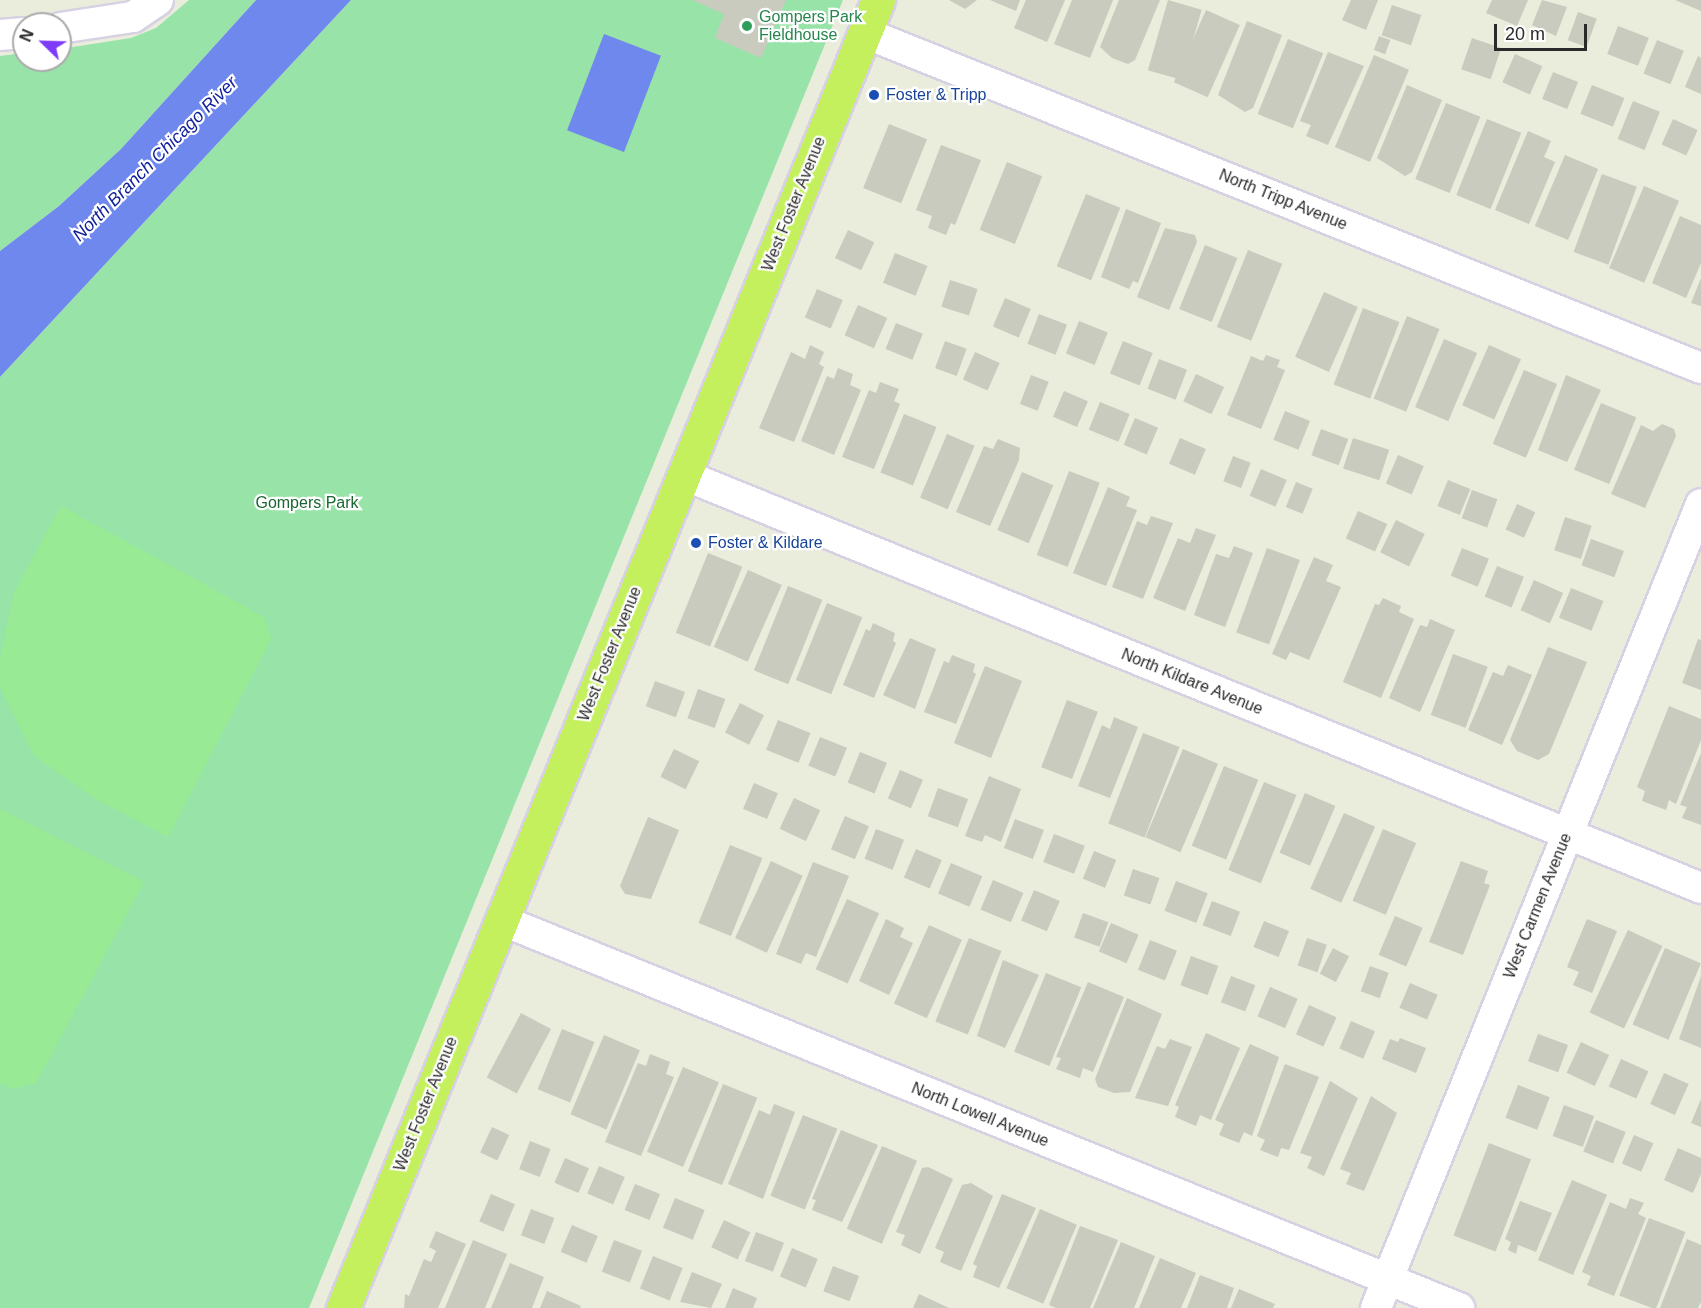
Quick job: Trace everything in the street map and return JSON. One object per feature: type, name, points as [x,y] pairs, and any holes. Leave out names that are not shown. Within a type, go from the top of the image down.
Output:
[{"type":"main road","name":"West Foster Avenue","points":[[343,1308],[878,0]]},
{"type":"street","points":[[72,26],[133,17],[158,0]]},
{"type":"street","name":"North Tripp Avenue","points":[[865,33],[1701,368]]},
{"type":"street","name":"North Kildare Avenue","points":[[684,475],[1701,888]]},
{"type":"street","name":"West Carmen Avenue","points":[[1376,1308],[1701,504]]},
{"type":"street","name":"North Lowell Avenue","points":[[501,920],[1459,1308]]},
{"type":"green space","points":[[189,0],[256,0],[121,149],[59,206],[0,251],[0,56],[12,54],[12,72],[72,72],[72,47],[131,38],[156,28]]},
{"type":"green space","name":"Gompers Park","points":[[351,0],[843,0],[309,1308],[0,1308],[0,377]]},
{"type":"green space","points":[[61,506],[264,617],[271,639],[168,837],[98,800],[34,756],[0,687],[0,659],[14,593]]},
{"type":"green space","points":[[0,809],[144,882],[36,1083],[13,1089],[0,1083]]},
{"type":"water","name":"North Branch Chicago River","points":[[256,0],[351,0],[0,377],[0,251],[59,206],[121,149]]},
{"type":"water","points":[[604,34],[661,56],[624,152],[567,130]]},
{"type":"building","name":"Gompers Park Fieldhouse","points":[[692,0],[786,0],[761,58],[715,38],[724,14]]},
{"type":"building","points":[[949,0],[977,0],[965,9]]},
{"type":"building","points":[[990,0],[1020,0],[1016,11]]},
{"type":"building","points":[[1026,0],[1065,0],[1047,42],[1014,28]]},
{"type":"building","points":[[1072,0],[1113,0],[1090,58],[1054,44]]},
{"type":"building","points":[[1119,0],[1160,0],[1135,60],[1128,64],[1112,58],[1100,47]]},
{"type":"building","points":[[1168,0],[1202,10],[1182,80],[1148,70]]},
{"type":"building","points":[[1351,0],[1378,0],[1366,30],[1342,20]]},
{"type":"building","points":[[1492,0],[1528,0],[1517,26],[1486,13]]},
{"type":"building","points":[[1542,0],[1567,7],[1556,36],[1532,25]]},
{"type":"building","points":[[1675,0],[1701,0],[1701,11]]},
{"type":"building","points":[[1392,5],[1421,15],[1411,45],[1382,35]]},
{"type":"building","points":[[1206,10],[1240,25],[1208,97],[1174,82]]},
{"type":"building","points":[[1578,12],[1597,19],[1587,47],[1568,40]]},
{"type":"building","points":[[1247,21],[1282,35],[1253,108],[1245,112],[1218,95]]},
{"type":"building","points":[[1618,26],[1649,38],[1638,66],[1607,54]]},
{"type":"building","points":[[1379,36],[1390,40],[1385,54],[1374,50]]},
{"type":"building","points":[[1472,38],[1501,48],[1491,79],[1461,69]]},
{"type":"building","points":[[1288,39],[1323,53],[1293,128],[1258,114]]},
{"type":"building","points":[[1657,40],[1684,51],[1670,84],[1644,73]]},
{"type":"building","points":[[1328,52],[1364,66],[1328,145],[1306,136],[1311,125],[1300,121]]},
{"type":"building","points":[[1515,54],[1542,66],[1530,95],[1502,82]]},
{"type":"building","points":[[1374,55],[1409,70],[1370,162],[1335,147]]},
{"type":"building","points":[[1698,56],[1701,58],[1701,94],[1685,87]]},
{"type":"building","points":[[1553,72],[1578,82],[1567,109],[1542,99]]},
{"type":"building","points":[[1407,85],[1442,100],[1412,172],[1405,176],[1377,158]]},
{"type":"building","points":[[1592,85],[1624,98],[1613,127],[1580,114]]},
{"type":"building","points":[[1633,101],[1660,112],[1645,150],[1618,139]]},
{"type":"building","points":[[1446,103],[1480,117],[1450,193],[1415,179]]},
{"type":"building","points":[[1487,119],[1521,133],[1491,209],[1456,195]]},
{"type":"building","points":[[1673,119],[1698,130],[1686,156],[1662,145]]},
{"type":"building","points":[[889,124],[927,139],[901,203],[863,188]]},
{"type":"building","points":[[1528,131],[1551,141],[1544,157],[1555,162],[1529,224],[1495,210]]},
{"type":"building","points":[[941,145],[981,160],[955,225],[951,223],[946,235],[928,228],[932,216],[916,210]]},
{"type":"building","points":[[1565,155],[1598,169],[1568,240],[1535,226]]},
{"type":"building","points":[[1007,162],[1042,176],[1015,244],[980,230]]},
{"type":"building","points":[[1602,174],[1637,187],[1608,265],[1574,252]]},
{"type":"building","points":[[1644,186],[1679,201],[1644,283],[1609,268]]},
{"type":"building","points":[[1086,194],[1120,208],[1091,280],[1057,266]]},
{"type":"building","points":[[1126,209],[1161,223],[1138,283],[1133,281],[1129,289],[1101,277]]},
{"type":"building","points":[[1680,216],[1701,225],[1701,263],[1686,298],[1652,283]]},
{"type":"building","points":[[1165,228],[1195,235],[1197,242],[1169,310],[1137,297]]},
{"type":"building","points":[[848,230],[874,242],[861,270],[835,258]]},
{"type":"building","points":[[1205,245],[1237,258],[1212,322],[1179,309]]},
{"type":"building","points":[[1248,250],[1282,264],[1251,341],[1217,327]]},
{"type":"building","points":[[895,253],[927,266],[915,296],[883,283]]},
{"type":"building","points":[[1701,278],[1701,306],[1691,303]]},
{"type":"building","points":[[950,280],[978,289],[969,316],[941,307]]},
{"type":"building","points":[[817,289],[843,300],[831,328],[805,318]]},
{"type":"building","points":[[1324,292],[1358,307],[1329,372],[1295,357]]},
{"type":"building","points":[[1005,298],[1031,309],[1019,337],[993,327]]},
{"type":"building","points":[[858,305],[887,318],[874,348],[845,335]]},
{"type":"building","points":[[1363,308],[1399,322],[1370,399],[1334,385]]},
{"type":"building","points":[[1039,314],[1067,325],[1056,355],[1028,344]]},
{"type":"building","points":[[1407,316],[1439,329],[1406,412],[1374,399]]},
{"type":"building","points":[[1079,321],[1108,333],[1095,365],[1066,353]]},
{"type":"building","points":[[896,323],[923,334],[912,360],[886,349]]},
{"type":"building","points":[[1444,339],[1477,353],[1448,421],[1415,407]]},
{"type":"building","points":[[945,341],[967,349],[957,376],[935,368]]},
{"type":"building","points":[[1123,341],[1153,353],[1140,385],[1110,373]]},
{"type":"building","points":[[810,345],[824,352],[819,364],[824,367],[794,442],[759,428],[791,352],[805,359]]},
{"type":"building","points":[[1489,345],[1521,359],[1494,420],[1462,405]]},
{"type":"building","points":[[975,352],[1000,363],[987,390],[963,379]]},
{"type":"building","points":[[1266,355],[1280,360],[1277,367],[1285,370],[1261,429],[1227,415],[1251,356],[1263,361]]},
{"type":"building","points":[[1159,359],[1187,370],[1176,400],[1148,389]]},
{"type":"building","points":[[838,368],[853,374],[850,385],[861,390],[834,455],[801,441],[827,376],[834,379]]},
{"type":"building","points":[[1524,370],[1557,384],[1526,458],[1493,444]]},
{"type":"building","points":[[1196,374],[1224,387],[1211,414],[1183,401]]},
{"type":"building","points":[[1031,375],[1049,382],[1038,411],[1020,404]]},
{"type":"building","points":[[1566,375],[1601,390],[1567,462],[1538,450]]},
{"type":"building","points":[[880,382],[899,389],[894,401],[900,404],[874,469],[842,457],[869,390],[876,393]]},
{"type":"building","points":[[1064,391],[1088,401],[1077,427],[1053,417]]},
{"type":"building","points":[[1100,402],[1130,414],[1118,442],[1089,430]]},
{"type":"building","points":[[1601,403],[1636,417],[1609,484],[1574,470]]},
{"type":"building","points":[[1285,411],[1310,421],[1298,450],[1273,440]]},
{"type":"building","points":[[904,414],[936,427],[913,486],[880,472]]},
{"type":"building","points":[[1135,418],[1158,428],[1147,454],[1124,445]]},
{"type":"building","points":[[1662,424],[1674,429],[1676,436],[1645,508],[1611,494],[1641,425],[1653,431]]},
{"type":"building","points":[[1321,429],[1348,439],[1339,465],[1311,455]]},
{"type":"building","points":[[947,434],[975,446],[948,509],[920,498]]},
{"type":"building","points":[[1180,438],[1206,449],[1195,475],[1169,464]]},
{"type":"building","points":[[1353,438],[1389,450],[1379,480],[1343,468]]},
{"type":"building","points":[[998,439],[1020,448],[1019,460],[990,526],[956,512],[984,446],[993,449]]},
{"type":"building","points":[[1398,455],[1424,466],[1412,494],[1386,484]]},
{"type":"building","points":[[1233,456],[1251,463],[1241,488],[1223,481]]},
{"type":"building","points":[[1261,469],[1287,480],[1275,507],[1250,496]]},
{"type":"building","points":[[1069,471],[1100,483],[1068,567],[1037,555]]},
{"type":"building","points":[[1022,472],[1053,485],[1029,543],[997,530]]},
{"type":"building","points":[[1448,480],[1470,489],[1460,515],[1438,506]]},
{"type":"building","points":[[1296,482],[1313,489],[1303,514],[1286,507]]},
{"type":"building","points":[[1108,487],[1130,497],[1126,506],[1137,510],[1106,586],[1073,573]]},
{"type":"building","points":[[1472,490],[1497,499],[1487,527],[1462,518]]},
{"type":"building","points":[[1517,504],[1535,512],[1524,538],[1506,530]]},
{"type":"building","points":[[1358,511],[1387,524],[1375,551],[1346,538]]},
{"type":"building","points":[[1151,516],[1173,523],[1143,599],[1112,587],[1137,521],[1147,525]]},
{"type":"building","points":[[1565,517],[1592,526],[1581,559],[1554,550]]},
{"type":"building","points":[[1396,520],[1425,534],[1409,566],[1380,552]]},
{"type":"building","points":[[1196,528],[1216,535],[1185,611],[1153,598],[1178,538],[1190,543]]},
{"type":"building","points":[[1591,539],[1624,551],[1614,577],[1581,565]]},
{"type":"building","points":[[1234,546],[1253,553],[1225,627],[1194,615],[1216,554],[1229,558]]},
{"type":"building","points":[[1267,548],[1300,560],[1269,645],[1236,633]]},
{"type":"building","points":[[1462,548],[1489,559],[1478,587],[1451,576]]},
{"type":"building","points":[[708,553],[742,567],[710,647],[676,633]]},
{"type":"building","points":[[1314,557],[1333,565],[1326,581],[1341,587],[1309,660],[1290,652],[1286,660],[1272,654]]},
{"type":"building","points":[[1497,566],[1524,577],[1512,607],[1485,597]]},
{"type":"building","points":[[748,570],[782,585],[748,662],[714,647]]},
{"type":"building","points":[[1534,580],[1563,593],[1550,623],[1521,610]]},
{"type":"building","points":[[788,586],[822,600],[788,684],[754,670]]},
{"type":"building","points":[[1571,588],[1603,601],[1591,631],[1559,618]]},
{"type":"building","points":[[1383,598],[1401,606],[1399,612],[1414,619],[1381,698],[1343,682],[1375,604],[1379,605]]},
{"type":"building","points":[[827,603],[862,617],[831,694],[796,680]]},
{"type":"building","points":[[1430,619],[1455,630],[1420,712],[1389,698],[1420,625],[1427,627]]},
{"type":"building","points":[[873,623],[895,633],[893,641],[896,643],[874,698],[843,685],[866,629],[870,631]]},
{"type":"building","points":[[910,638],[936,649],[915,709],[883,695]]},
{"type":"building","points":[[1698,639],[1701,640],[1701,690],[1682,683]]},
{"type":"building","points":[[1548,647],[1587,662],[1549,754],[1538,760],[1517,751],[1510,740]]},
{"type":"building","points":[[1453,654],[1488,667],[1466,728],[1431,715]]},
{"type":"building","points":[[952,655],[975,664],[973,672],[976,674],[956,724],[924,712],[944,661],[949,663]]},
{"type":"building","points":[[1508,665],[1532,675],[1502,745],[1468,730],[1493,672],[1503,676]]},
{"type":"building","points":[[985,666],[1022,681],[991,758],[954,743]]},
{"type":"building","points":[[655,681],[685,692],[676,717],[646,706]]},
{"type":"building","points":[[698,689],[725,699],[715,728],[687,718]]},
{"type":"building","points":[[1067,700],[1098,712],[1072,779],[1041,767]]},
{"type":"building","points":[[740,703],[764,715],[749,745],[725,732]]},
{"type":"building","points":[[1669,706],[1701,719],[1701,740],[1676,804],[1669,800],[1666,810],[1642,801],[1645,791],[1637,787]]},
{"type":"building","points":[[1114,717],[1138,727],[1110,798],[1078,786],[1102,725],[1110,729]]},
{"type":"building","points":[[778,720],[810,733],[798,763],[766,750]]},
{"type":"building","points":[[1143,733],[1179,747],[1145,838],[1108,824]]},
{"type":"building","points":[[820,737],[847,748],[835,777],[808,766]]},
{"type":"building","points":[[674,749],[699,761],[686,789],[660,777]]},
{"type":"building","points":[[1183,749],[1218,764],[1180,852],[1145,837]]},
{"type":"building","points":[[860,752],[887,763],[875,793],[848,783]]},
{"type":"building","points":[[1701,753],[1701,825],[1682,818],[1687,807],[1680,805]]},
{"type":"building","points":[[1224,766],[1258,780],[1226,860],[1192,846]]},
{"type":"building","points":[[900,770],[923,780],[911,808],[888,799]]},
{"type":"building","points":[[989,776],[1021,789],[1001,842],[985,835],[982,842],[965,836]]},
{"type":"building","points":[[1264,782],[1296,795],[1261,883],[1228,870]]},
{"type":"building","points":[[754,783],[778,793],[767,819],[743,809]]},
{"type":"building","points":[[938,788],[968,799],[958,827],[928,816]]},
{"type":"building","points":[[1305,793],[1335,806],[1310,866],[1280,853]]},
{"type":"building","points":[[794,798],[820,810],[806,841],[780,829]]},
{"type":"building","points":[[1344,813],[1375,827],[1341,903],[1310,889]]},
{"type":"building","points":[[845,816],[869,826],[855,859],[831,849]]},
{"type":"building","points":[[648,817],[679,830],[651,899],[625,894],[620,886]]},
{"type":"building","points":[[1015,819],[1044,830],[1033,859],[1004,848]]},
{"type":"building","points":[[876,829],[904,840],[893,870],[865,859]]},
{"type":"building","points":[[1383,829],[1416,843],[1386,915],[1353,901]]},
{"type":"building","points":[[1054,834],[1085,846],[1074,874],[1043,862]]},
{"type":"building","points":[[730,845],[762,858],[731,936],[699,923]]},
{"type":"building","points":[[916,849],[942,860],[930,888],[904,878]]},
{"type":"building","points":[[1094,851],[1116,860],[1105,888],[1083,879]]},
{"type":"building","points":[[771,861],[803,876],[767,953],[735,938]]},
{"type":"building","points":[[1461,861],[1488,871],[1484,883],[1490,885],[1463,955],[1429,942]]},
{"type":"building","points":[[813,862],[849,876],[816,957],[806,953],[801,964],[776,954]]},
{"type":"building","points":[[951,863],[982,876],[969,907],[938,893]]},
{"type":"building","points":[[1133,869],[1159,878],[1150,905],[1124,895]]},
{"type":"building","points":[[993,880],[1023,893],[1011,922],[980,909]]},
{"type":"building","points":[[1176,881],[1208,893],[1196,923],[1165,911]]},
{"type":"building","points":[[1034,890],[1060,901],[1047,931],[1021,920]]},
{"type":"building","points":[[847,899],[879,913],[848,984],[816,969]]},
{"type":"building","points":[[1212,901],[1240,912],[1231,936],[1203,925]]},
{"type":"building","points":[[1083,913],[1108,922],[1099,947],[1074,937]]},
{"type":"building","points":[[1395,916],[1423,928],[1406,966],[1379,955]]},
{"type":"building","points":[[886,919],[904,928],[900,937],[913,943],[889,995],[859,981]]},
{"type":"building","points":[[1587,919],[1617,931],[1592,993],[1573,985],[1579,972],[1567,967]]},
{"type":"building","points":[[1264,921],[1289,931],[1279,957],[1254,947]]},
{"type":"building","points":[[1111,923],[1139,935],[1127,963],[1099,952]]},
{"type":"building","points":[[929,925],[962,940],[927,1018],[894,1004]]},
{"type":"building","points":[[1628,930],[1662,946],[1624,1029],[1590,1012]]},
{"type":"building","points":[[969,938],[1001,951],[968,1035],[935,1021]]},
{"type":"building","points":[[1307,938],[1327,945],[1317,972],[1298,965]]},
{"type":"building","points":[[1150,940],[1177,951],[1165,981],[1138,970]]},
{"type":"building","points":[[1333,948],[1349,956],[1336,982],[1320,974]]},
{"type":"building","points":[[1665,948],[1701,963],[1668,1040],[1633,1024]]},
{"type":"building","points":[[1191,956],[1218,966],[1208,995],[1180,985]]},
{"type":"building","points":[[1003,960],[1039,975],[1005,1048],[977,1036]]},
{"type":"building","points":[[1370,966],[1389,973],[1380,998],[1361,991]]},
{"type":"building","points":[[1046,973],[1081,987],[1049,1066],[1014,1052]]},
{"type":"building","points":[[1231,976],[1255,985],[1245,1011],[1221,1002]]},
{"type":"building","points":[[1701,976],[1701,1048],[1679,1039]]},
{"type":"building","points":[[1088,982],[1124,997],[1093,1072],[1083,1068],[1080,1078],[1056,1069],[1061,1058],[1056,1057]]},
{"type":"building","points":[[1410,983],[1438,995],[1427,1020],[1399,1008]]},
{"type":"building","points":[[1270,987],[1298,999],[1285,1028],[1257,1016]]},
{"type":"building","points":[[1127,998],[1162,1014],[1130,1092],[1114,1093],[1098,1087],[1095,1079]]},
{"type":"building","points":[[1309,1005],[1336,1017],[1323,1046],[1296,1034]]},
{"type":"building","points":[[521,1013],[551,1029],[517,1093],[487,1077]]},
{"type":"building","points":[[1351,1021],[1375,1031],[1363,1059],[1339,1049]]},
{"type":"building","points":[[562,1029],[594,1042],[570,1102],[538,1089]]},
{"type":"building","points":[[1206,1033],[1240,1048],[1211,1120],[1200,1115],[1196,1126],[1175,1117],[1179,1107],[1175,1105]]},
{"type":"building","points":[[1538,1034],[1568,1045],[1558,1072],[1528,1061]]},
{"type":"building","points":[[604,1035],[640,1050],[606,1129],[570,1114]]},
{"type":"building","points":[[1400,1038],[1426,1048],[1416,1073],[1382,1059],[1390,1039],[1398,1042]]},
{"type":"building","points":[[1170,1039],[1192,1047],[1168,1106],[1135,1098],[1157,1046],[1165,1049]]},
{"type":"building","points":[[1581,1042],[1609,1055],[1595,1086],[1567,1073]]},
{"type":"building","points":[[1250,1044],[1279,1057],[1252,1136],[1244,1132],[1239,1143],[1219,1135],[1224,1124],[1215,1120]]},
{"type":"building","points":[[650,1054],[670,1062],[666,1074],[674,1077],[641,1156],[605,1142],[638,1063],[646,1066]]},
{"type":"building","points":[[1621,1059],[1648,1071],[1636,1099],[1609,1086]]},
{"type":"building","points":[[1285,1064],[1319,1077],[1289,1150],[1281,1148],[1278,1157],[1260,1150],[1265,1140],[1257,1136]]},
{"type":"building","points":[[683,1067],[719,1082],[683,1167],[647,1152]]},
{"type":"building","points":[[1664,1073],[1689,1084],[1675,1115],[1650,1104]]},
{"type":"building","points":[[1330,1081],[1358,1098],[1324,1176],[1307,1168],[1312,1157],[1300,1153]]},
{"type":"building","points":[[723,1084],[757,1098],[722,1185],[688,1171]]},
{"type":"building","points":[[1518,1085],[1550,1097],[1537,1130],[1505,1118]]},
{"type":"building","points":[[1371,1096],[1397,1113],[1364,1191],[1346,1184],[1351,1173],[1340,1169]]},
{"type":"building","points":[[1701,1099],[1701,1127],[1691,1123]]},
{"type":"building","points":[[774,1104],[795,1112],[763,1199],[728,1184],[759,1110],[770,1115]]},
{"type":"building","points":[[1564,1105],[1594,1116],[1583,1147],[1553,1136]]},
{"type":"building","points":[[803,1115],[837,1129],[805,1210],[770,1196]]},
{"type":"building","points":[[1596,1120],[1626,1132],[1613,1164],[1583,1152]]},
{"type":"building","points":[[492,1127],[509,1135],[497,1160],[480,1152]]},
{"type":"building","points":[[841,1130],[878,1145],[842,1222],[812,1210],[816,1200],[812,1199]]},
{"type":"building","points":[[1634,1135],[1653,1143],[1641,1172],[1622,1164]]},
{"type":"building","points":[[530,1141],[551,1149],[540,1177],[519,1169]]},
{"type":"building","points":[[1489,1143],[1531,1159],[1496,1252],[1454,1235]]},
{"type":"building","points":[[882,1146],[917,1161],[882,1244],[847,1229]]},
{"type":"building","points":[[1678,1148],[1701,1158],[1701,1174],[1693,1193],[1664,1180]]},
{"type":"building","points":[[565,1158],[589,1168],[578,1193],[554,1183]]},
{"type":"building","points":[[599,1166],[625,1177],[613,1205],[587,1194]]},
{"type":"building","points":[[928,1167],[953,1179],[920,1254],[901,1245],[905,1235],[896,1232],[922,1168]]},
{"type":"building","points":[[1572,1180],[1607,1195],[1573,1275],[1538,1260]]},
{"type":"building","points":[[971,1183],[993,1196],[961,1271],[940,1262],[944,1252],[935,1248],[962,1185]]},
{"type":"building","points":[[635,1184],[660,1194],[650,1220],[625,1210]]},
{"type":"building","points":[[491,1194],[515,1204],[503,1232],[479,1222]]},
{"type":"building","points":[[1002,1194],[1036,1208],[999,1288],[973,1277],[977,1266],[973,1264]]},
{"type":"building","points":[[675,1198],[705,1210],[693,1240],[663,1228]]},
{"type":"building","points":[[1630,1198],[1644,1203],[1638,1214],[1646,1218],[1614,1296],[1587,1285],[1591,1276],[1582,1272],[1610,1202],[1626,1209]]},
{"type":"building","points":[[1520,1201],[1552,1213],[1536,1252],[1518,1245],[1516,1254],[1508,1250],[1511,1242],[1505,1239]]},
{"type":"building","points":[[531,1209],[554,1218],[544,1244],[521,1235]]},
{"type":"building","points":[[1040,1209],[1077,1225],[1043,1304],[1006,1288]]},
{"type":"building","points":[[1649,1218],[1685,1232],[1656,1308],[1619,1295]]},
{"type":"building","points":[[724,1220],[750,1232],[738,1259],[711,1247]]},
{"type":"building","points":[[572,1225],[598,1236],[586,1263],[561,1252]]},
{"type":"building","points":[[1080,1226],[1118,1240],[1090,1308],[1056,1308],[1049,1305]]},
{"type":"building","points":[[436,1231],[466,1244],[438,1308],[404,1308],[405,1294],[409,1296],[424,1259],[431,1262],[436,1251],[429,1247]]},
{"type":"building","points":[[756,1232],[784,1243],[773,1272],[745,1261]]},
{"type":"building","points":[[1687,1239],[1701,1245],[1701,1302],[1698,1308],[1660,1308]]},
{"type":"building","points":[[473,1240],[507,1254],[485,1308],[445,1308]]},
{"type":"building","points":[[614,1240],[642,1251],[630,1282],[602,1272]]},
{"type":"building","points":[[1121,1242],[1155,1256],[1134,1308],[1093,1308]]},
{"type":"building","points":[[792,1248],[818,1259],[806,1287],[780,1277]]},
{"type":"building","points":[[653,1256],[683,1268],[670,1300],[640,1288]]},
{"type":"building","points":[[1160,1258],[1196,1273],[1181,1308],[1139,1308]]},
{"type":"building","points":[[510,1263],[544,1277],[532,1308],[491,1308]]},
{"type":"building","points":[[833,1266],[859,1276],[849,1301],[823,1291]]},
{"type":"building","points":[[692,1272],[722,1284],[711,1308],[680,1302]]},
{"type":"building","points":[[1200,1275],[1234,1288],[1227,1308],[1187,1308]]},
{"type":"building","points":[[733,1288],[757,1298],[753,1308],[725,1308]]},
{"type":"building","points":[[1239,1289],[1275,1304],[1273,1308],[1231,1308]]},
{"type":"building","points":[[547,1291],[581,1306],[580,1308],[540,1308]]},
{"type":"building","points":[[919,1294],[949,1308],[913,1308]]},
{"type":"place","name":"Gompers Park Fieldhouse","points":[[747,26]]},
{"type":"place","name":"Foster & Tripp","points":[[874,95]]},
{"type":"place","name":"Foster & Kildare","points":[[696,543]]}]
